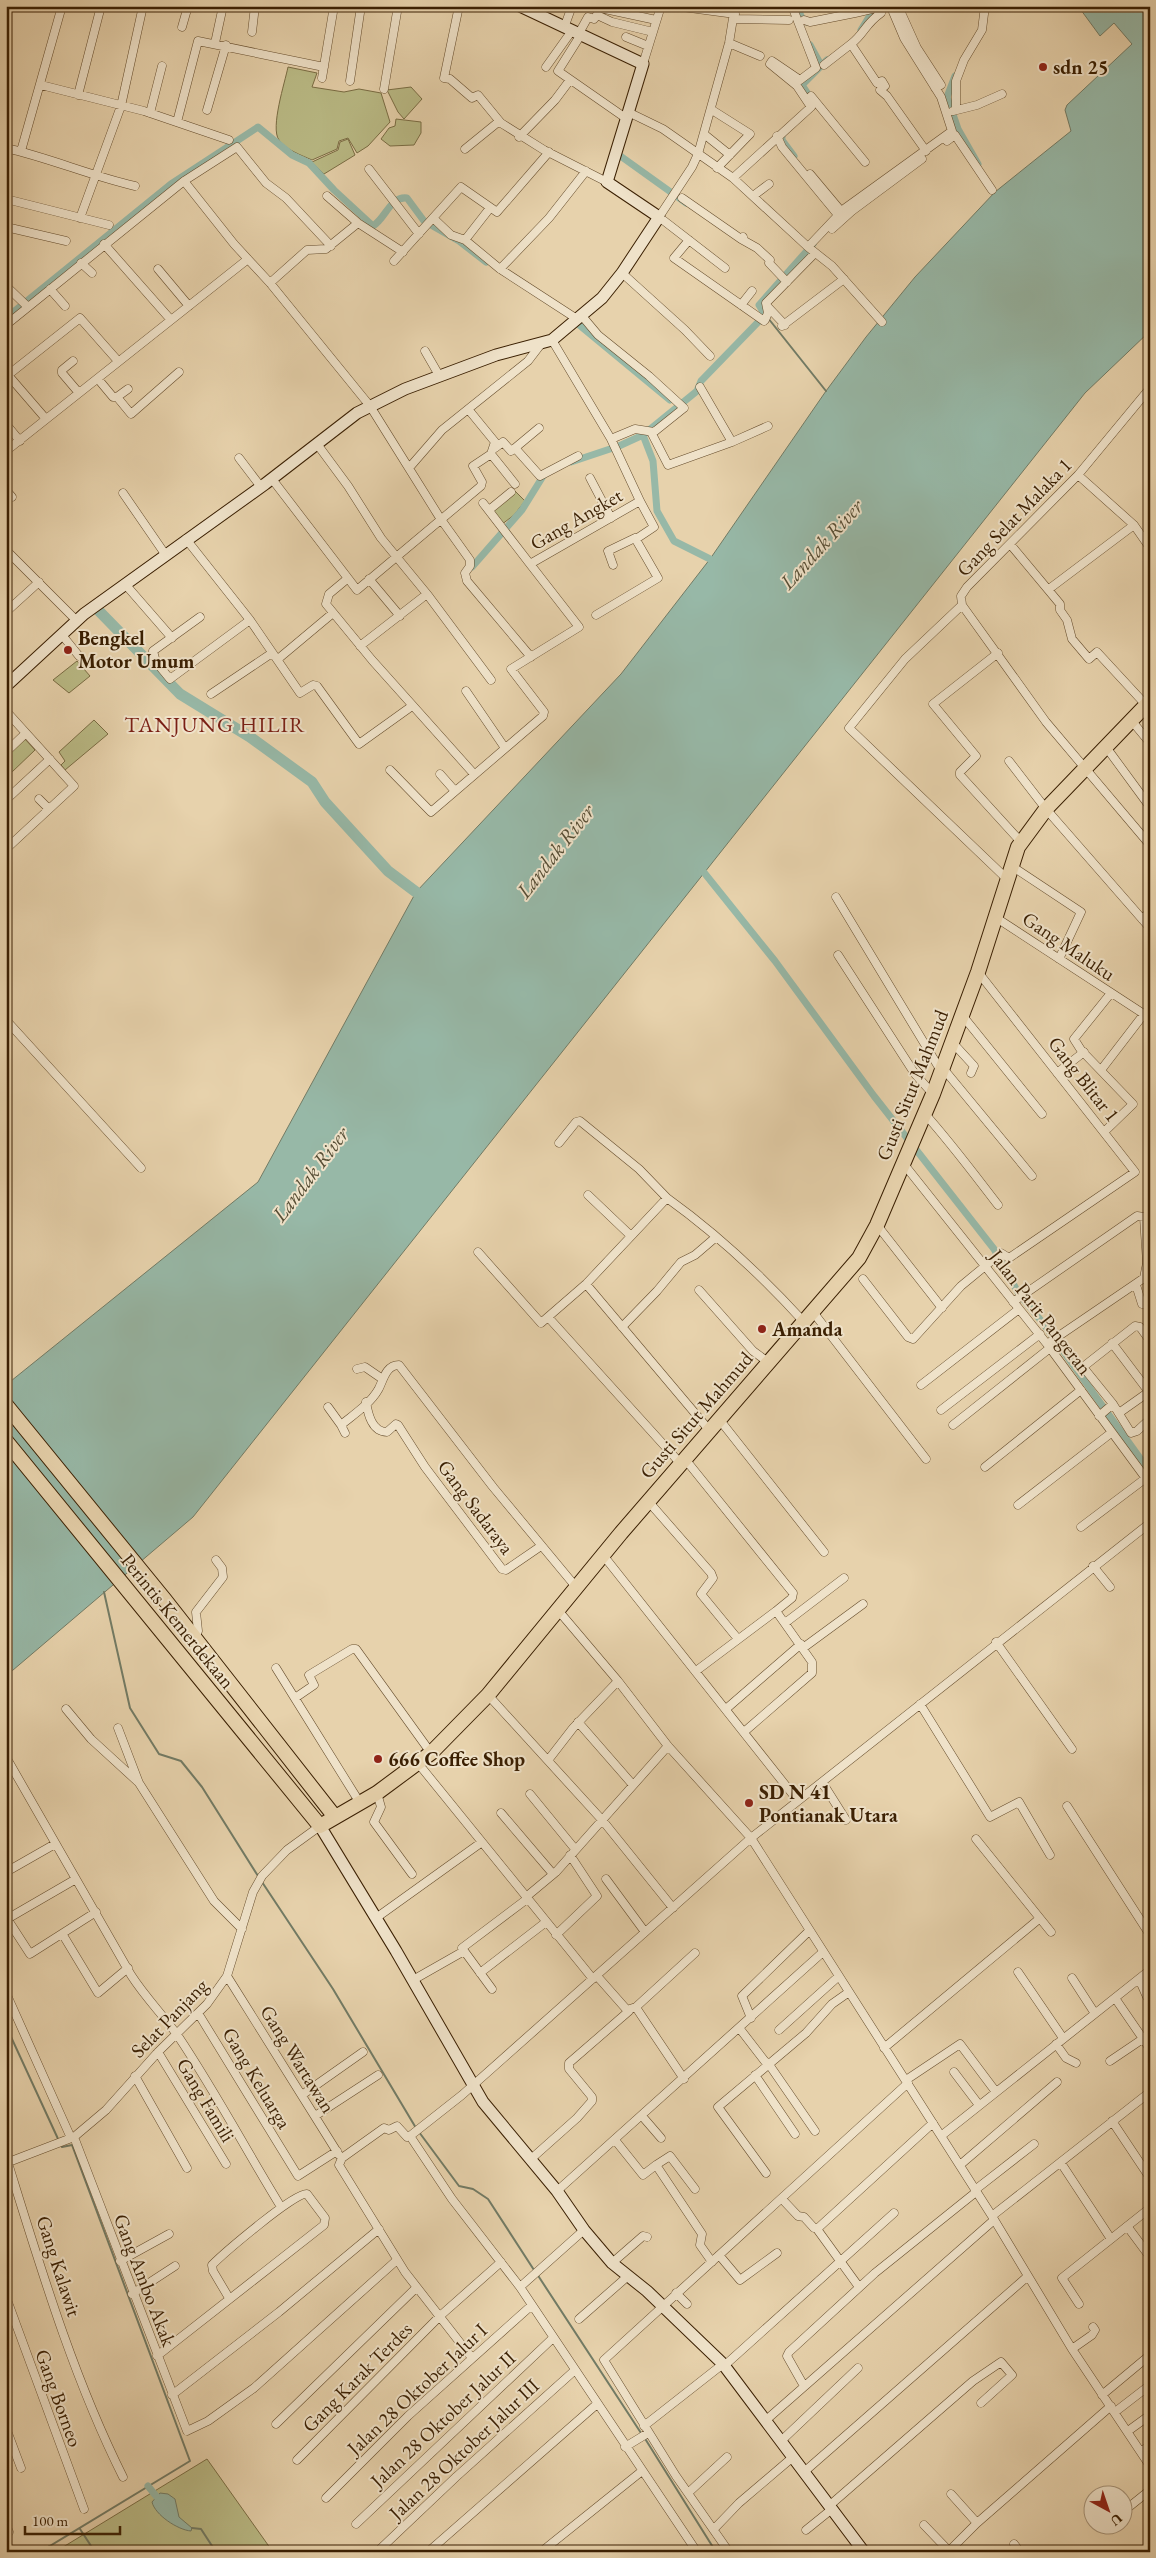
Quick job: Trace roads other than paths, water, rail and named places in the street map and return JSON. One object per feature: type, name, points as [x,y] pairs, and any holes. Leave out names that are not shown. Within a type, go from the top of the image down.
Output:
[{"type":"highway","name":"Gusti Situt Mahmud","points":[[320,1826],[377,1793],[431,1752],[488,1695],[556,1609],[858,1258],[877,1225],[933,1094],[978,972],[1010,865],[1021,842],[1046,809],[1148,703]]},
{"type":"highway","points":[[6,1405],[195,1638],[335,1817]]},
{"type":"highway","name":"Perintis Kemerdekaan","points":[[6,1441],[320,1826]]},
{"type":"highway","points":[[200,1679],[212,1660]]},
{"type":"street","points":[[21,151],[62,6]]},
{"type":"street","points":[[78,95],[101,6]]},
{"type":"street","points":[[80,218],[121,106],[143,6]]},
{"type":"street","points":[[182,26],[188,6]]},
{"type":"street","points":[[215,43],[223,6]]},
{"type":"street","points":[[252,32],[256,6]]},
{"type":"street","points":[[322,78],[334,6]]},
{"type":"street","points":[[350,81],[361,6]]},
{"type":"street","points":[[384,89],[398,6]]},
{"type":"street","points":[[458,6],[444,78],[450,79],[472,98],[478,95],[501,123],[519,137],[607,182],[659,217],[725,268]]},
{"type":"street","points":[[520,6],[536,10],[573,33],[643,64]]},
{"type":"street","points":[[572,6],[573,33],[558,70],[570,80],[628,115],[663,129],[733,178],[811,250],[832,266],[882,322]]},
{"type":"street","points":[[592,6],[656,20]]},
{"type":"street","points":[[607,182],[661,6]]},
{"type":"street","points":[[675,6],[789,20]]},
{"type":"street","points":[[792,6],[816,68],[800,80],[771,63],[805,93],[865,162]]},
{"type":"street","points":[[956,110],[953,79],[982,30],[985,6]]},
{"type":"street","points":[[804,20],[810,22],[854,9],[879,10]]},
{"type":"street","points":[[824,65],[859,38],[869,21],[879,10]]},
{"type":"street","points":[[896,10],[914,50],[938,87],[953,133],[992,190]]},
{"type":"street","points":[[408,468],[442,430],[528,360],[547,342],[578,320],[602,298],[622,273],[659,217],[677,196],[698,154],[712,110],[729,42],[734,13]]},
{"type":"street","points":[[546,67],[588,17],[594,19],[597,15],[627,26],[653,32]]},
{"type":"street","points":[[626,37],[648,46]]},
{"type":"street","points":[[177,122],[196,43],[201,41],[324,67]]},
{"type":"street","points":[[729,42],[760,56]]},
{"type":"street","points":[[851,44],[877,83],[882,81],[885,86],[880,90],[884,96],[886,94],[926,150]]},
{"type":"street","points":[[207,110],[226,45]]},
{"type":"street","points":[[150,114],[162,66]]},
{"type":"street","points":[[519,137],[555,100],[570,80]]},
{"type":"street","points":[[41,84],[177,122],[229,140]]},
{"type":"street","points":[[733,178],[777,136],[812,107],[805,93]]},
{"type":"street","points":[[946,113],[1002,94]]},
{"type":"street","points":[[712,110],[750,134],[717,168]]},
{"type":"street","points":[[465,149],[497,123],[501,123]]},
{"type":"street","points":[[906,167],[926,150],[953,133]]},
{"type":"street","points":[[764,303],[787,282],[839,214],[953,133]]},
{"type":"street","points":[[704,134],[730,155]]},
{"type":"street","points":[[777,136],[782,147],[839,214]]},
{"type":"street","points":[[7,323],[27,305],[50,289],[184,181],[237,147],[266,183],[286,198],[331,246]]},
{"type":"street","points":[[6,148],[49,159],[94,176],[135,186]]},
{"type":"street","points":[[394,261],[462,187],[490,208],[498,211],[550,152]]},
{"type":"street","points":[[369,169],[393,203],[421,231]]},
{"type":"street","points":[[500,269],[549,218],[586,171]]},
{"type":"street","points":[[184,181],[370,406],[440,518],[470,560],[470,566],[465,573],[467,581],[531,657]]},
{"type":"street","points":[[754,196],[769,184]]},
{"type":"street","points":[[821,237],[875,190]]},
{"type":"street","points":[[327,196],[358,224],[379,235],[403,252]]},
{"type":"street","points":[[677,196],[757,248],[770,260],[769,263],[787,282]]},
{"type":"street","points":[[6,199],[109,225]]},
{"type":"street","points":[[465,240],[490,208]]},
{"type":"street","points":[[432,220],[451,235],[465,240],[500,269],[578,320],[682,405],[683,410],[648,432],[635,429],[614,444]]},
{"type":"street","points":[[270,283],[309,249],[320,251],[331,246],[358,224]]},
{"type":"street","points":[[6,227],[66,241]]},
{"type":"street","points":[[689,240],[674,258],[740,305],[765,318],[764,303]]},
{"type":"street","points":[[104,244],[171,320]]},
{"type":"street","points":[[6,451],[248,260]]},
{"type":"street","points":[[82,263],[92,273]]},
{"type":"street","points":[[158,269],[189,306]]},
{"type":"street","points":[[622,273],[685,330],[710,356]]},
{"type":"street","points":[[764,303],[784,325],[844,280]]},
{"type":"street","points":[[6,286],[27,305]]},
{"type":"street","points":[[50,289],[65,306]]},
{"type":"street","points":[[740,305],[752,291]]},
{"type":"street","points":[[46,419],[8,375],[80,318],[118,361]]},
{"type":"street","points":[[6,686],[77,621],[165,554],[272,479],[352,416],[405,389],[496,355],[547,342]]},
{"type":"street","name":"Gang Angket","points":[[390,770],[431,812],[544,714],[510,669],[579,627],[530,564],[640,501],[614,444],[547,342]]},
{"type":"street","points":[[425,351],[440,376]]},
{"type":"street","points":[[73,361],[62,370],[62,373],[79,393]]},
{"type":"street","points":[[98,378],[113,397],[117,397],[131,414],[179,372]]},
{"type":"street","points":[[700,387],[732,442]]},
{"type":"street","points":[[117,397],[128,388]]},
{"type":"street","name":"Gang Selat Malaka 1","points":[[1150,388],[1128,417],[1078,475],[963,592],[962,605],[998,653],[1031,702],[1084,769],[1150,845]]},
{"type":"street","points":[[468,409],[494,440],[493,451],[513,488],[489,510]]},
{"type":"street","points":[[6,424],[20,441]]},
{"type":"street","points":[[648,432],[668,465],[732,442],[768,426]]},
{"type":"street","points":[[272,479],[357,590],[440,518],[481,486],[482,482],[473,466],[503,442],[511,451],[539,428]]},
{"type":"street","points":[[317,444],[348,486],[376,531],[427,594],[491,680]]},
{"type":"street","points":[[514,448],[540,476],[578,456]]},
{"type":"street","points":[[239,458],[261,486]]},
{"type":"street","points":[[1078,475],[1134,525],[1150,548]]},
{"type":"street","points":[[590,478],[611,518]]},
{"type":"street","points":[[6,490],[12,497]]},
{"type":"street","points":[[124,493],[165,554]]},
{"type":"street","points":[[612,565],[608,551],[634,537],[636,539],[654,527],[640,501]]},
{"type":"street","points":[[483,503],[530,564]]},
{"type":"street","points":[[1049,589],[1134,525]]},
{"type":"street","points":[[186,539],[250,620],[300,693],[313,685],[317,686],[359,744],[412,706]]},
{"type":"street","points":[[596,615],[658,578],[636,539]]},
{"type":"street","points":[[1010,544],[1049,589],[1060,605],[1060,610],[1067,620],[1072,638],[1085,656],[1089,659],[1097,652],[1148,703]]},
{"type":"street","points":[[6,550],[77,621]]},
{"type":"street","points":[[347,579],[327,599],[326,604],[412,706],[474,774]]},
{"type":"street","points":[[369,579],[400,616]]},
{"type":"street","points":[[6,612],[39,582]]},
{"type":"street","points":[[125,584],[172,638]]},
{"type":"street","points":[[360,646],[427,594]]},
{"type":"street","points":[[962,605],[905,659],[849,728],[1007,879]]},
{"type":"street","points":[[211,694],[275,656],[333,613]]},
{"type":"street","points":[[200,617],[153,651],[156,662],[170,679],[250,620]]},
{"type":"street","points":[[62,635],[79,656]]},
{"type":"street","points":[[998,653],[933,704],[976,756],[960,772],[960,775],[1021,842]]},
{"type":"street","points":[[466,691],[505,748]]},
{"type":"street","points":[[6,711],[74,786],[6,849]]},
{"type":"street","points":[[1131,720],[1150,743]]},
{"type":"street","points":[[6,752],[26,733]]},
{"type":"street","points":[[1106,747],[1150,807]]},
{"type":"street","points":[[8,798],[50,759]]},
{"type":"street","points":[[1009,761],[1046,809],[1150,928]]},
{"type":"street","points":[[440,774],[455,791]]},
{"type":"street","points":[[40,799],[50,809]]},
{"type":"street","points":[[1010,865],[1081,912],[1058,959]]},
{"type":"street","points":[[836,897],[941,1068],[1032,1176]]},
{"type":"street","points":[[1142,919],[1150,912]]},
{"type":"street","name":"Gang Maluku","points":[[995,917],[1147,1016]]},
{"type":"street","points":[[838,955],[915,1074],[933,1094]]},
{"type":"street","name":"Gang Blitar 1","points":[[978,972],[1135,1170],[1134,1174],[1009,1258],[996,1256],[984,1266]]},
{"type":"street","points":[[1104,1132],[1132,1104],[1074,1039],[1111,993]]},
{"type":"street","points":[[962,1015],[1042,1114]]},
{"type":"street","points":[[1102,1070],[1147,1016]]},
{"type":"street","points":[[6,1020],[141,1168]]},
{"type":"street","points":[[952,1042],[974,1066],[972,1073]]},
{"type":"street","points":[[1057,1073],[1084,1052]]},
{"type":"street","points":[[925,1114],[957,1150],[973,1174],[998,1205]]},
{"type":"street","points":[[559,1144],[576,1122],[580,1121],[639,1169],[668,1198],[808,1316],[926,1459]]},
{"type":"street","name":"Jalan Parit Pangeran","points":[[904,1159],[984,1266],[1015,1301],[1019,1309],[1040,1334],[1050,1342],[1080,1390],[1148,1481]]},
{"type":"street","points":[[588,1195],[630,1235]]},
{"type":"street","points":[[478,1252],[543,1326],[548,1317],[586,1284],[630,1235],[668,1198]]},
{"type":"street","points":[[953,1425],[1050,1342],[1144,1278],[1147,1263],[1144,1217],[1140,1215],[1015,1301]]},
{"type":"street","points":[[877,1225],[942,1308]]},
{"type":"street","points":[[622,1327],[657,1291],[681,1262],[695,1255],[716,1237]]},
{"type":"street","points":[[863,1279],[910,1340],[916,1337],[984,1266]]},
{"type":"street","points":[[586,1284],[710,1431]]},
{"type":"street","points":[[1136,1285],[1142,1304],[1150,1306]]},
{"type":"street","points":[[699,1290],[753,1351],[768,1362]]},
{"type":"street","points":[[921,1385],[1019,1309]]},
{"type":"street","points":[[548,1317],[683,1462],[793,1593],[792,1598],[696,1671]]},
{"type":"street","points":[[1150,1341],[1140,1327],[1135,1326],[1084,1366],[1084,1369],[1111,1406],[1119,1413],[1133,1433],[1150,1418]]},
{"type":"street","points":[[941,1410],[1040,1334]]},
{"type":"street","points":[[1112,1343],[1149,1392],[1119,1413]]},
{"type":"street","points":[[328,1407],[343,1429],[366,1402],[377,1393],[382,1378],[391,1368],[398,1365],[541,1546],[576,1587]]},
{"type":"street","points":[[357,1369],[365,1368],[382,1378]]},
{"type":"street","points":[[985,1467],[1080,1390]]},
{"type":"street","name":"Gang Sadaraya","points":[[366,1402],[370,1419],[384,1433],[397,1424],[413,1450],[502,1569],[506,1570],[541,1546]]},
{"type":"street","points":[[1100,1415],[1111,1406]]},
{"type":"street","points":[[720,1419],[824,1552]]},
{"type":"street","points":[[1018,1505],[1111,1433]]},
{"type":"street","points":[[1081,1527],[1148,1481]]},
{"type":"street","points":[[648,1501],[711,1573],[713,1578],[701,1594],[738,1639]]},
{"type":"street","points":[[339,2155],[384,2128],[390,2130],[397,2126],[407,2137],[413,2135],[595,1978],[751,1838],[996,1642],[1150,1523]]},
{"type":"street","points":[[603,1555],[798,1801]]},
{"type":"street","points":[[195,1638],[198,1631],[196,1612],[223,1576],[222,1568],[216,1560]]},
{"type":"street","points":[[1093,1566],[1110,1587]]},
{"type":"street","points":[[785,1623],[844,1578]]},
{"type":"street","points":[[726,1709],[802,1646],[863,1604]]},
{"type":"street","points":[[556,1609],[618,1681],[668,1746],[751,1838],[960,2165],[1072,2349],[1150,2466]]},
{"type":"street","points":[[744,1732],[812,1674],[812,1662],[776,1610]]},
{"type":"street","points":[[996,1642],[1072,1749]]},
{"type":"street","points":[[295,1698],[314,1686],[309,1675],[356,1649],[431,1752]]},
{"type":"street","points":[[276,1668],[360,1804]]},
{"type":"street","points":[[549,1759],[578,1722],[618,1681]]},
{"type":"street","points":[[488,1695],[549,1759],[603,1821],[673,1908]]},
{"type":"street","points":[[920,1704],[990,1817],[1020,1802],[1050,1855]]},
{"type":"street","points":[[66,1709],[91,1739],[139,1784]]},
{"type":"street","points":[[578,1722],[633,1785]]},
{"type":"street","points":[[118,1728],[139,1784],[214,1901],[242,1929]]},
{"type":"street","points":[[492,1989],[462,1948],[526,1898],[553,1874],[603,1821],[668,1746]]},
{"type":"street","points":[[6,1757],[128,1968],[148,2000],[176,2034],[226,2110],[281,2207]]},
{"type":"street","points":[[417,1762],[556,1935],[595,1978],[632,2009],[684,2080]]},
{"type":"street","points":[[822,1782],[846,1820]]},
{"type":"street","points":[[377,1793],[381,1807],[374,1822],[412,1874]]},
{"type":"street","points":[[530,1794],[573,1852],[597,1896],[556,1935]]},
{"type":"street","points":[[1067,1806],[1150,1935]]},
{"type":"street","points":[[501,1813],[553,1874]]},
{"type":"street","points":[[320,1826],[413,1980],[471,2086],[557,2191],[584,2230],[612,2263],[662,2306],[723,2365],[864,2552]]},
{"type":"street","name":"Selat Panjang","points":[[7,2163],[66,2140],[106,2110],[135,2076],[216,1994],[227,1976],[253,1892],[262,1876],[287,1850],[320,1826]]},
{"type":"street","points":[[976,1839],[1051,1932]]},
{"type":"street","points":[[376,1918],[482,1842]]},
{"type":"street","points":[[6,1872],[55,1844]]},
{"type":"street","points":[[76,1879],[7,1918],[30,1954],[96,1912]]},
{"type":"street","points":[[606,1879],[645,1932]]},
{"type":"street","points":[[884,2048],[1039,1919]]},
{"type":"street","points":[[480,1973],[546,1922]]},
{"type":"street","points":[[751,2018],[742,1996],[809,1931]]},
{"type":"street","points":[[63,1934],[98,1993],[128,1968]]},
{"type":"street","points":[[413,1980],[464,1951]]},
{"type":"street","points":[[557,2191],[684,2080],[824,1952]]},
{"type":"street","points":[[531,2159],[577,2118],[592,2101],[592,2098],[569,2069],[569,2063],[694,1953]]},
{"type":"street","points":[[941,2136],[1094,2012],[1150,1970]]},
{"type":"street","points":[[1018,1972],[1063,2038]]},
{"type":"street","name":"Gang Wartawan","points":[[227,1976],[339,2155],[340,2165],[397,2260],[416,2288],[472,2358]]},
{"type":"street","points":[[780,2030],[839,1976]]},
{"type":"street","points":[[1072,1978],[1094,2012]]},
{"type":"street","points":[[1139,1979],[1147,1997]]},
{"type":"street","points":[[766,2173],[718,2107],[799,2039],[832,2004],[849,1992]]},
{"type":"street","name":"Gang Ambo Akak","points":[[6,1993],[66,2140],[120,2261],[184,2428],[189,2431],[254,2388],[397,2260]]},
{"type":"street","points":[[1115,1998],[1146,2036],[1150,2049]]},
{"type":"street","name":"Gang Keluarga","points":[[198,2013],[298,2176],[339,2155]]},
{"type":"street","points":[[740,2029],[815,2131]]},
{"type":"street","points":[[1110,2061],[1146,2036]]},
{"type":"street","points":[[729,2552],[645,2431],[604,2360],[782,2199],[907,2081],[960,2044],[996,2092]]},
{"type":"street","points":[[1056,2044],[1066,2058],[1076,2063]]},
{"type":"street","name":"Gang Famili","points":[[158,2052],[226,2164]]},
{"type":"street","points":[[302,2095],[363,2052]]},
{"type":"street","points":[[954,2072],[979,2105]]},
{"type":"street","points":[[315,2116],[378,2075]]},
{"type":"street","points":[[755,2075],[795,2134]]},
{"type":"street","points":[[135,2076],[187,2168]]},
{"type":"street","points":[[960,2165],[1057,2082]]},
{"type":"street","points":[[765,2421],[993,2218],[1150,2092]]},
{"type":"street","points":[[642,2116],[660,2138]]},
{"type":"street","points":[[1112,2121],[1150,2178]]},
{"type":"street","points":[[859,2287],[817,2232],[818,2228],[933,2123]]},
{"type":"street","points":[[413,2135],[452,2199],[501,2262],[523,2284],[532,2305],[574,2371],[697,2552]]},
{"type":"street","points":[[615,2140],[643,2175],[670,2156],[695,2189]]},
{"type":"street","points":[[804,2386],[788,2354],[859,2287],[1034,2144]]},
{"type":"street","points":[[1061,2162],[1111,2239]]},
{"type":"street","name":"Gang Kalawit","points":[[7,2163],[80,2380],[96,2423],[123,2476]]},
{"type":"street","points":[[656,2166],[702,2234],[700,2245],[712,2262]]},
{"type":"street","points":[[157,2356],[326,2222],[304,2193],[281,2207],[212,2265],[229,2298]]},
{"type":"street","points":[[782,2199],[798,2216],[804,2217],[814,2228],[818,2228]]},
{"type":"street","points":[[1079,2304],[1062,2278],[1150,2208]]},
{"type":"street","points":[[626,2447],[723,2365],[894,2213]]},
{"type":"street","points":[[1127,2226],[1150,2257]]},
{"type":"street","points":[[172,2394],[280,2312],[379,2229]]},
{"type":"street","points":[[523,2284],[541,2271],[584,2230]]},
{"type":"street","points":[[120,2261],[169,2234]]},
{"type":"street","points":[[612,2263],[634,2242],[643,2236],[648,2237]]},
{"type":"street","points":[[719,2255],[740,2280],[777,2253]]},
{"type":"street","name":"Gang Karak Terdes","points":[[297,2460],[440,2316],[501,2262]]},
{"type":"street","points":[[132,2294],[175,2266]]},
{"type":"street","points":[[579,2318],[628,2276]]},
{"type":"street","points":[[804,2472],[1028,2276]]},
{"type":"street","points":[[276,2424],[416,2288]]},
{"type":"street","points":[[676,2293],[686,2304]]},
{"type":"street","name":"Gang Borneo","points":[[6,2297],[84,2509]]},
{"type":"street","name":"Jalan 28 Oktober Jalur I","points":[[326,2498],[408,2416],[532,2305]]},
{"type":"street","points":[[1072,2349],[1092,2335],[1095,2330],[1093,2327]]},
{"type":"street","name":"Jalan 28 Oktober Jalur II","points":[[356,2524],[553,2338]]},
{"type":"street","points":[[1102,2394],[1150,2356]]},
{"type":"street","points":[[806,2530],[973,2382],[1001,2362],[1012,2375],[981,2403]]},
{"type":"street","points":[[781,2441],[858,2368]]},
{"type":"street","name":"Jalan 28 Oktober Jalur III","points":[[377,2552],[456,2476],[574,2371]]},
{"type":"street","points":[[924,2525],[948,2552],[977,2524],[1113,2409],[1150,2385]]},
{"type":"street","points":[[428,2552],[597,2404]]},
{"type":"street","points":[[1128,2432],[1150,2415]]},
{"type":"street","points":[[6,2428],[21,2468]]},
{"type":"street","points":[[1141,2452],[1150,2445]]},
{"type":"street","points":[[688,2493],[727,2456]]},
{"type":"street","points":[[714,2529],[739,2503],[793,2457]]},
{"type":"street","points":[[541,2552],[642,2470]]},
{"type":"street","points":[[1134,2503],[1150,2490]]},
{"type":"street","points":[[951,2494],[977,2524]]},
{"type":"street","points":[[1014,2544],[1020,2552]]},
{"type":"water","name":"Landak River","points":[[1078,6],[1150,6],[1150,331],[1085,393],[193,1517],[6,1676],[6,1385],[258,1182],[416,892],[621,674],[710,559],[826,391],[866,337],[915,277],[995,192],[1071,131],[1065,110],[1067,105],[1132,44],[1114,23],[1100,36]]},
{"type":"water","points":[[160,2493],[168,2494],[175,2499],[179,2517],[192,2528],[191,2531],[180,2528],[162,2517],[152,2502]]},
{"type":"waterway","points":[[797,6],[803,21],[806,22]]},
{"type":"waterway","points":[[861,30],[872,12],[876,12],[883,6]]},
{"type":"waterway","points":[[810,45],[821,65]]},
{"type":"waterway","points":[[813,102],[802,85],[827,60]]},
{"type":"waterway","points":[[955,76],[947,97],[958,129],[978,164]]},
{"type":"waterway","points":[[6,318],[171,184],[258,127],[292,155],[309,163],[334,190],[373,226],[396,200],[407,198],[424,221],[459,241],[486,262]]},
{"type":"waterway","points":[[948,136],[958,129]]},
{"type":"waterway","points":[[782,135],[782,140],[794,156]]},
{"type":"waterway","points":[[619,155],[686,203]]},
{"type":"waterway","points":[[571,462],[619,446],[643,435],[697,391],[701,381],[765,315],[759,305],[813,244]]},
{"type":"waterway","points":[[768,318],[826,391]]},
{"type":"waterway","points":[[572,319],[670,400]]},
{"type":"waterway","points":[[643,435],[653,461],[657,511],[674,541],[710,559]]},
{"type":"waterway","points":[[472,567],[522,510],[545,473]]},
{"type":"waterway","points":[[97,609],[180,694],[250,737],[312,782],[325,802],[388,871],[416,892]]},
{"type":"waterway","points":[[698,865],[775,961],[874,1096],[994,1249],[1019,1294],[1043,1323],[1150,1472]]},
{"type":"waterway","points":[[104,1592],[130,1708],[159,1754],[181,1761],[202,1787],[258,1876]]},
{"type":"waterway","points":[[262,1882],[333,1989],[416,2128]]},
{"type":"waterway","points":[[6,2026],[59,2141]]},
{"type":"waterway","points":[[419,2132],[459,2186],[473,2189],[488,2199],[534,2270]]},
{"type":"waterway","points":[[40,2552],[190,2461],[72,2145],[62,2147],[61,2145]]},
{"type":"waterway","points":[[537,2274],[641,2433]]},
{"type":"waterway","points":[[644,2437],[716,2552]]},
{"type":"waterway","points":[[148,2486],[156,2496]]},
{"type":"waterway","points":[[192,2528],[201,2529],[216,2552]]},
{"type":"waterway","points":[[80,2529],[95,2552]]},
{"type":"waterway","points":[[49,2546],[53,2552]]},
{"type":"place","name":"sdn 25","points":[[1043,67]]},
{"type":"place","name":"Bengkel Motor Umum","points":[[68,650]]},
{"type":"place","name":"Amanda","points":[[762,1329]]},
{"type":"place","name":"666 Coffee Shop","points":[[378,1759]]},
{"type":"place","name":"SD N 41 Pontianak Utara","points":[[749,1803]]},
{"type":"district","name":"TANJUNG HILIR","points":[[215,724]]}]
